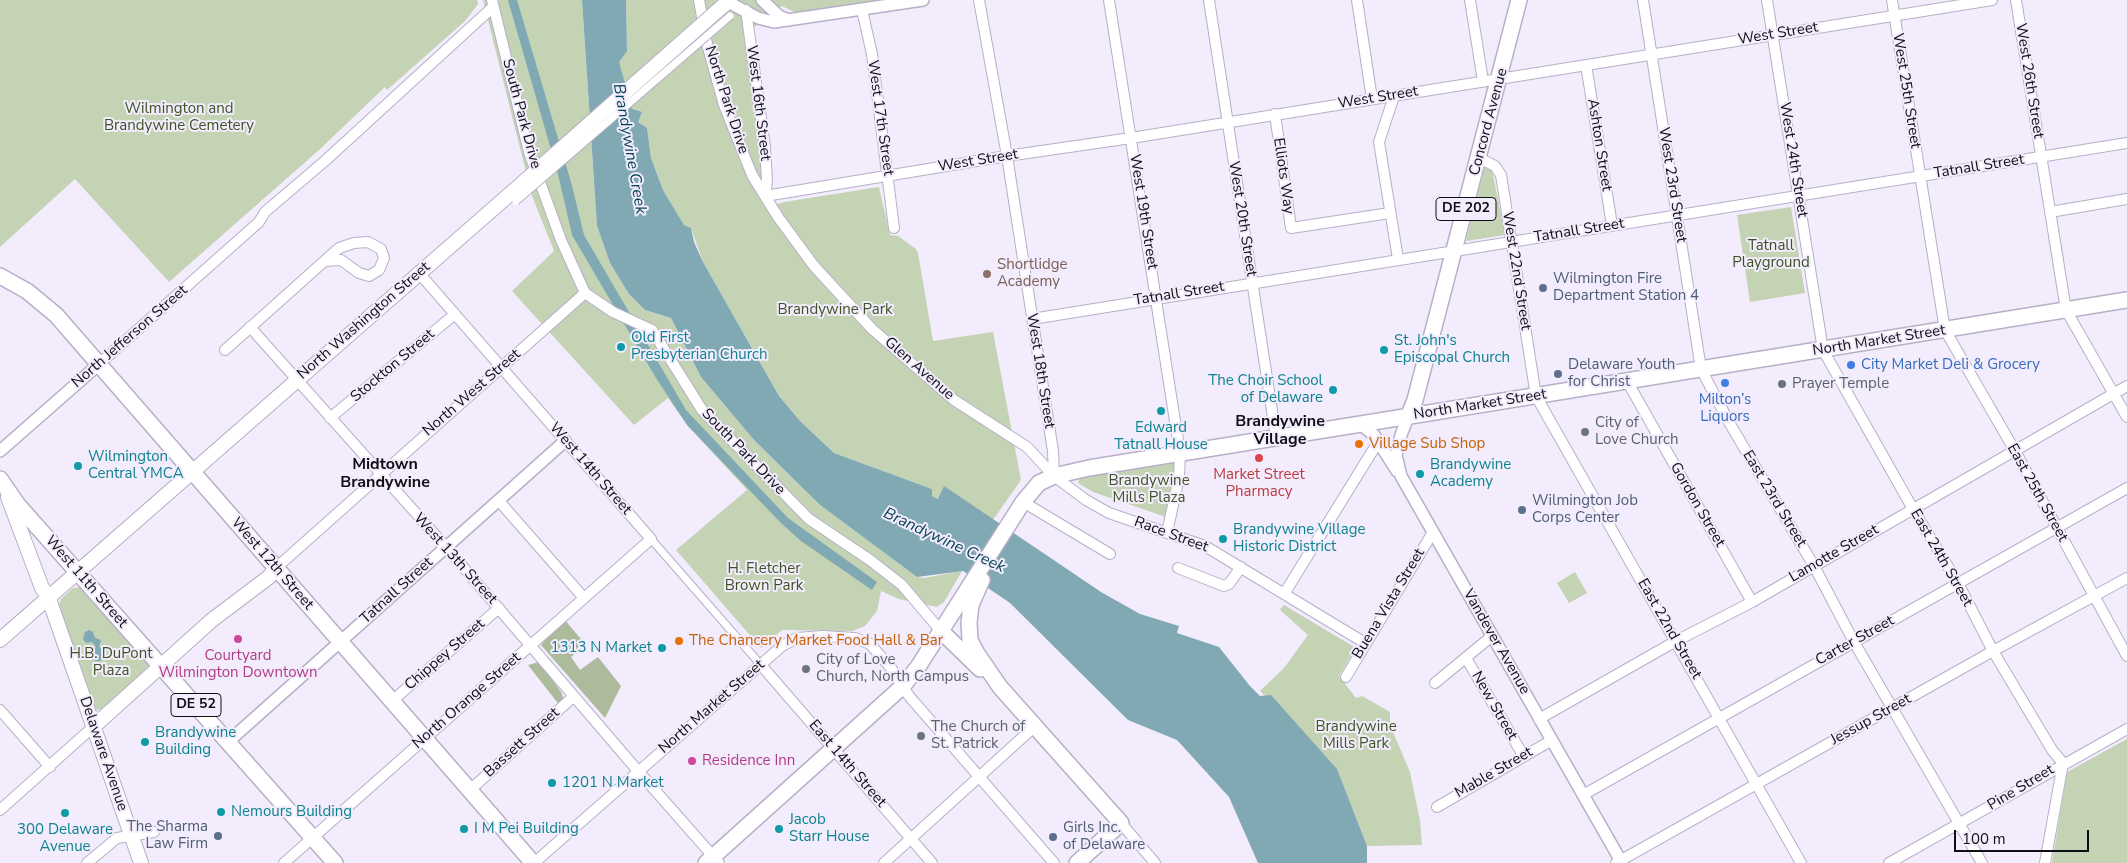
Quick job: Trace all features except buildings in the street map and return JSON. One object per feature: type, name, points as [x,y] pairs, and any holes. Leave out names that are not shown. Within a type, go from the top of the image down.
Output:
[{"type":"main road","name":"Concord Avenue","points":[[1408,417],[1416,400],[1519,0]]},
{"type":"main road","name":"North Washington Street","points":[[0,640],[419,273],[513,197],[731,9]]},
{"type":"main road","name":"West 12th Street","points":[[0,276],[22,288],[46,306],[534,863]]},
{"type":"main road","name":"North Market Street","points":[[713,861],[903,686],[918,667],[940,630],[971,592],[1023,502],[1039,483],[1054,476],[1089,468],[1180,453],[2127,300]]},
{"type":"main road","name":"West 11th Street","points":[[0,479],[18,505],[229,741],[335,863]]},
{"type":"main road","name":"Delaware Avenue","points":[[0,479],[20,524],[42,588],[48,596],[141,863]]},
{"type":"main road","name":"North West Street","points":[[93,727],[212,620],[269,577],[276,568]]},
{"type":"main road","points":[[971,592],[970,640],[980,660],[1034,727],[1121,823],[1078,863]]},
{"type":"main road","points":[[940,630],[1000,687]]},
{"type":"street","name":"North Park Drive","points":[[698,0],[707,44],[724,105],[742,152],[765,196]]},
{"type":"street","points":[[762,0],[779,16],[791,21]]},
{"type":"street","points":[[770,0],[779,16]]},
{"type":"street","points":[[731,9],[774,22],[923,0]]},
{"type":"street","name":"West 18th Street","points":[[979,0],[1053,452],[1054,476]]},
{"type":"street","name":"West 19th Street","points":[[1109,0],[1180,453],[1180,477],[1167,533]]},
{"type":"street","name":"West 20th Street","points":[[1209,0],[1226,122],[1276,438]]},
{"type":"street","points":[[1357,0],[1372,99]]},
{"type":"street","points":[[1470,0],[1483,82]]},
{"type":"street","name":"West 23rd Street","points":[[1643,0],[1701,369]]},
{"type":"street","name":"West 24th Street","points":[[1767,0],[1823,350]]},
{"type":"street","name":"West 25th Street","points":[[1892,0],[1945,330]]},
{"type":"street","name":"West Street","points":[[765,196],[1992,0]]},
{"type":"street","name":"West 26th Street","points":[[2016,0],[2066,310]]},
{"type":"street","name":"North Jefferson Street","points":[[0,451],[260,222],[264,212],[326,160],[492,3]]},
{"type":"street","name":"South Park Drive","points":[[492,3],[528,152],[550,213],[585,293],[612,312],[639,322],[652,330],[702,410],[797,509],[902,585],[940,630]]},
{"type":"street","name":"West 16th Street","points":[[731,9],[765,147],[767,181],[765,196]]},
{"type":"street","name":"West 17th Street","points":[[862,10],[872,54],[894,228]]},
{"type":"street","name":"Ashton Street","points":[[1586,65],[1612,225]]},
{"type":"street","points":[[1394,96],[1379,142],[1398,259]]},
{"type":"street","name":"Elliots Way","points":[[1274,114],[1291,228],[1390,213]]},
{"type":"street","name":"Tatnall Street","points":[[1032,319],[2127,143]]},
{"type":"street","name":"West 22nd Street","points":[[1479,158],[1496,166],[1501,175],[1536,396]]},
{"type":"street","name":"Glen Avenue","points":[[765,196],[814,266],[872,328],[954,400],[1027,447],[1054,476]]},
{"type":"street","points":[[2050,212],[2127,199]]},
{"type":"street","points":[[225,350],[339,248],[362,242],[377,245],[384,258],[379,270],[369,276],[358,273],[341,260],[326,261]]},
{"type":"street","name":"West 14th Street","points":[[419,273],[761,665]]},
{"type":"street","name":"North West Street","points":[[276,568],[379,474],[585,293]]},
{"type":"street","points":[[2066,310],[2127,417]]},
{"type":"street","name":"Stockton Street","points":[[330,418],[455,314]]},
{"type":"street","name":"West 13th Street","points":[[250,327],[499,608],[713,861]]},
{"type":"street","name":"East 25th Street","points":[[1945,330],[2015,451],[2127,656]]},
{"type":"street","name":"East 24th Street","points":[[1823,350],[1958,584],[1993,651],[2052,750],[2063,763]]},
{"type":"street","name":"East 23rd Street","points":[[1701,369],[1730,424],[1814,566],[1854,642],[1982,863]]},
{"type":"street","name":"Gordon Street","points":[[1627,382],[1752,602]]},
{"type":"street","name":"Lamotte Street","points":[[1539,719],[1676,641],[1752,602],[2127,386]]},
{"type":"street","name":"East 22nd Street","points":[[1536,396],[1801,863]]},
{"type":"street","name":"Vandever Avenue","points":[[1408,417],[1396,455],[1401,476],[1620,862]]},
{"type":"street","points":[[1360,424],[1371,432],[1401,476]]},
{"type":"street","name":"Tatnall Street","points":[[229,741],[565,441]]},
{"type":"street","points":[[1284,594],[1378,442]]},
{"type":"street","name":"Race Street","points":[[1054,476],[1086,500],[1109,513],[1205,546],[1366,643]]},
{"type":"street","name":"Carter Street","points":[[1583,795],[1718,717],[2127,488]]},
{"type":"street","points":[[499,501],[584,598]]},
{"type":"street","points":[[1023,502],[1110,554]]},
{"type":"street","name":"Buena Vista Street","points":[[1346,677],[1433,532]]},
{"type":"street","name":"North Orange Street","points":[[284,863],[651,539]]},
{"type":"street","points":[[1178,568],[1224,586],[1229,584],[1241,567]]},
{"type":"street","name":"Jessup Street","points":[[1620,862],[1993,651],[2127,578]]},
{"type":"street","name":"Chippey Street","points":[[392,701],[499,608]]},
{"type":"street","name":"North Market Street","points":[[534,863],[782,646],[798,638],[815,636],[855,638],[870,644],[891,668],[909,696],[1054,863]]},
{"type":"street","points":[[1435,684],[1492,636]]},
{"type":"street","name":"New Street","points":[[1466,658],[1523,756]]},
{"type":"street","name":"East 14th Street","points":[[761,665],[932,863]]},
{"type":"street","name":"Bassett Street","points":[[470,790],[573,697]]},
{"type":"street","points":[[0,710],[50,767]]},
{"type":"street","name":"North West Street","points":[[0,810],[93,727]]},
{"type":"street","points":[[884,863],[1034,727]]},
{"type":"street","name":"Pine Street","points":[[1889,863],[1960,824],[2063,763],[2127,729]]},
{"type":"street","name":"Mable Street","points":[[1437,807],[1552,740]]},
{"type":"street","points":[[2045,863],[2063,763]]},
{"type":"street","points":[[1121,823],[1155,863]]},
{"type":"street","points":[[87,863],[117,838],[154,832]]},
{"type":"green space","name":"Wilmington and Brandywine Cemetery","points":[[0,0],[477,0],[478,4],[465,21],[387,90],[385,87],[319,150],[169,282],[75,179],[0,247]]},
{"type":"green space","name":"H. Fletcher Brown Park","points":[[483,0],[582,0],[597,226],[610,263],[629,294],[645,310],[671,318],[701,377],[754,440],[820,505],[917,577],[924,578],[962,571],[944,602],[937,607],[899,599],[881,591],[877,611],[865,626],[852,631],[782,630],[761,648],[676,550],[747,490],[688,426],[668,398],[634,425],[512,291],[554,251],[532,196]]},
{"type":"green space","name":"Brandywine Park","points":[[626,0],[886,0],[796,13],[782,6],[744,35],[758,120],[762,180],[753,187],[765,208],[784,202],[879,187],[890,235],[898,236],[916,249],[918,253],[933,341],[993,332],[1021,480],[993,520],[944,487],[939,499],[932,496],[932,489],[834,453],[800,421],[779,396],[703,262],[691,228],[684,225],[663,190],[651,158],[647,128],[638,122],[632,109],[618,62],[627,50]]},
{"type":"green space","points":[[1485,165],[1492,169],[1505,235],[1466,241]]},
{"type":"green space","name":"Tatnall Playground","points":[[1791,207],[1805,293],[1750,302],[1737,215]]},
{"type":"green space","name":"Brandywine Mills Plaza","points":[[1176,463],[1166,517],[1093,492],[1078,483],[1080,477]]},
{"type":"green space","points":[[1575,572],[1587,593],[1569,603],[1557,583]]},
{"type":"green space","name":"H.B. DuPont Plaza","points":[[81,587],[151,663],[151,667],[105,709],[96,710],[59,606],[61,599],[73,588]]},
{"type":"green space","name":"Brandywine Mills Park","points":[[1284,605],[1356,648],[1339,676],[1356,698],[1362,696],[1390,712],[1390,725],[1410,772],[1420,821],[1422,845],[1367,846],[1339,775],[1331,762],[1260,691],[1284,668],[1308,635],[1280,610]]},
{"type":"green space","points":[[564,619],[586,645],[571,657],[580,670],[598,657],[621,686],[605,718],[541,645]]},
{"type":"green space","points":[[539,662],[561,692],[564,700],[562,703],[557,702],[528,665]]},
{"type":"green space","points":[[2127,739],[2127,863],[2052,863],[2067,772]]},
{"type":"water","points":[[508,0],[517,0],[571,182],[584,235],[686,410],[788,518],[877,582],[872,590],[801,541],[781,523],[687,425],[656,378],[572,235],[558,174]]},
{"type":"water","name":"Brandywine Creek","points":[[582,0],[626,0],[627,51],[619,62],[632,109],[642,112],[638,122],[647,128],[651,158],[663,190],[684,225],[691,228],[694,242],[703,262],[779,396],[800,421],[834,453],[932,489],[932,496],[938,499],[944,486],[1101,592],[1140,614],[1179,626],[1177,633],[1219,647],[1250,686],[1260,696],[1271,695],[1337,769],[1367,846],[1367,863],[1258,863],[1229,797],[1177,740],[1128,720],[1010,603],[963,571],[917,577],[820,505],[754,440],[701,377],[671,318],[645,310],[629,294],[610,263],[597,226]]},
{"type":"water","points":[[89,630],[93,632],[95,638],[101,640],[99,647],[104,651],[105,656],[100,661],[95,661],[92,656],[92,651],[96,647],[92,642],[86,643],[83,639],[85,632]]},
{"type":"place","name":"Shortlidge Academy","points":[[987,274]]},
{"type":"place","name":"Wilmington Fire Department Station 4","points":[[1543,288]]},
{"type":"place","name":"Old First Presbyterian Church","points":[[621,347]]},
{"type":"place","name":"St. John's Episcopal Church","points":[[1384,350]]},
{"type":"place","name":"City Market Deli & Grocery","points":[[1851,365]]},
{"type":"place","name":"Delaware Youth for Christ","points":[[1558,374]]},
{"type":"place","name":"Milton’s Liquors","points":[[1725,383]]},
{"type":"place","name":"Prayer Temple","points":[[1782,384]]},
{"type":"place","name":"The Choir School of Delaware","points":[[1333,390]]},
{"type":"place","name":"Edward Tatnall House","points":[[1161,411]]},
{"type":"place","name":"City of Love Church","points":[[1585,432]]},
{"type":"place","name":"Village Sub Shop","points":[[1359,444]]},
{"type":"place","name":"Market Street Pharmacy","points":[[1259,458]]},
{"type":"place","name":"Wilmington Central YMCA","points":[[78,466]]},
{"type":"place","name":"Brandywine Academy","points":[[1420,474]]},
{"type":"place","name":"Wilmington Job Corps Center","points":[[1522,510]]},
{"type":"place","name":"Brandywine Village Historic District","points":[[1223,539]]},
{"type":"place","name":"Courtyard Wilmington Downtown","points":[[238,639]]},
{"type":"place","name":"The Chancery Market Food Hall & Bar","points":[[679,641]]},
{"type":"place","name":"1313 N Market","points":[[662,648]]},
{"type":"place","name":"City of Love Church, North Campus","points":[[806,669]]},
{"type":"place","name":"The Church of St. Patrick","points":[[921,736]]},
{"type":"place","name":"Brandywine Building","points":[[145,742]]},
{"type":"place","name":"Residence Inn","points":[[692,761]]},
{"type":"place","name":"1201 N Market","points":[[552,783]]},
{"type":"place","name":"Nemours Building","points":[[221,812]]},
{"type":"place","name":"300 Delaware Avenue","points":[[65,813]]},
{"type":"place","name":"I M Pei Building","points":[[464,829]]},
{"type":"place","name":"Jacob Starr House","points":[[779,829]]},
{"type":"place","name":"The Sharma Law Firm","points":[[218,836]]},
{"type":"place","name":"Girls Inc. of Delaware","points":[[1053,837]]},
{"type":"district","name":"Brandywine Village","points":[[1280,431]]},
{"type":"district","name":"Midtown Brandywine","points":[[385,474]]}]
